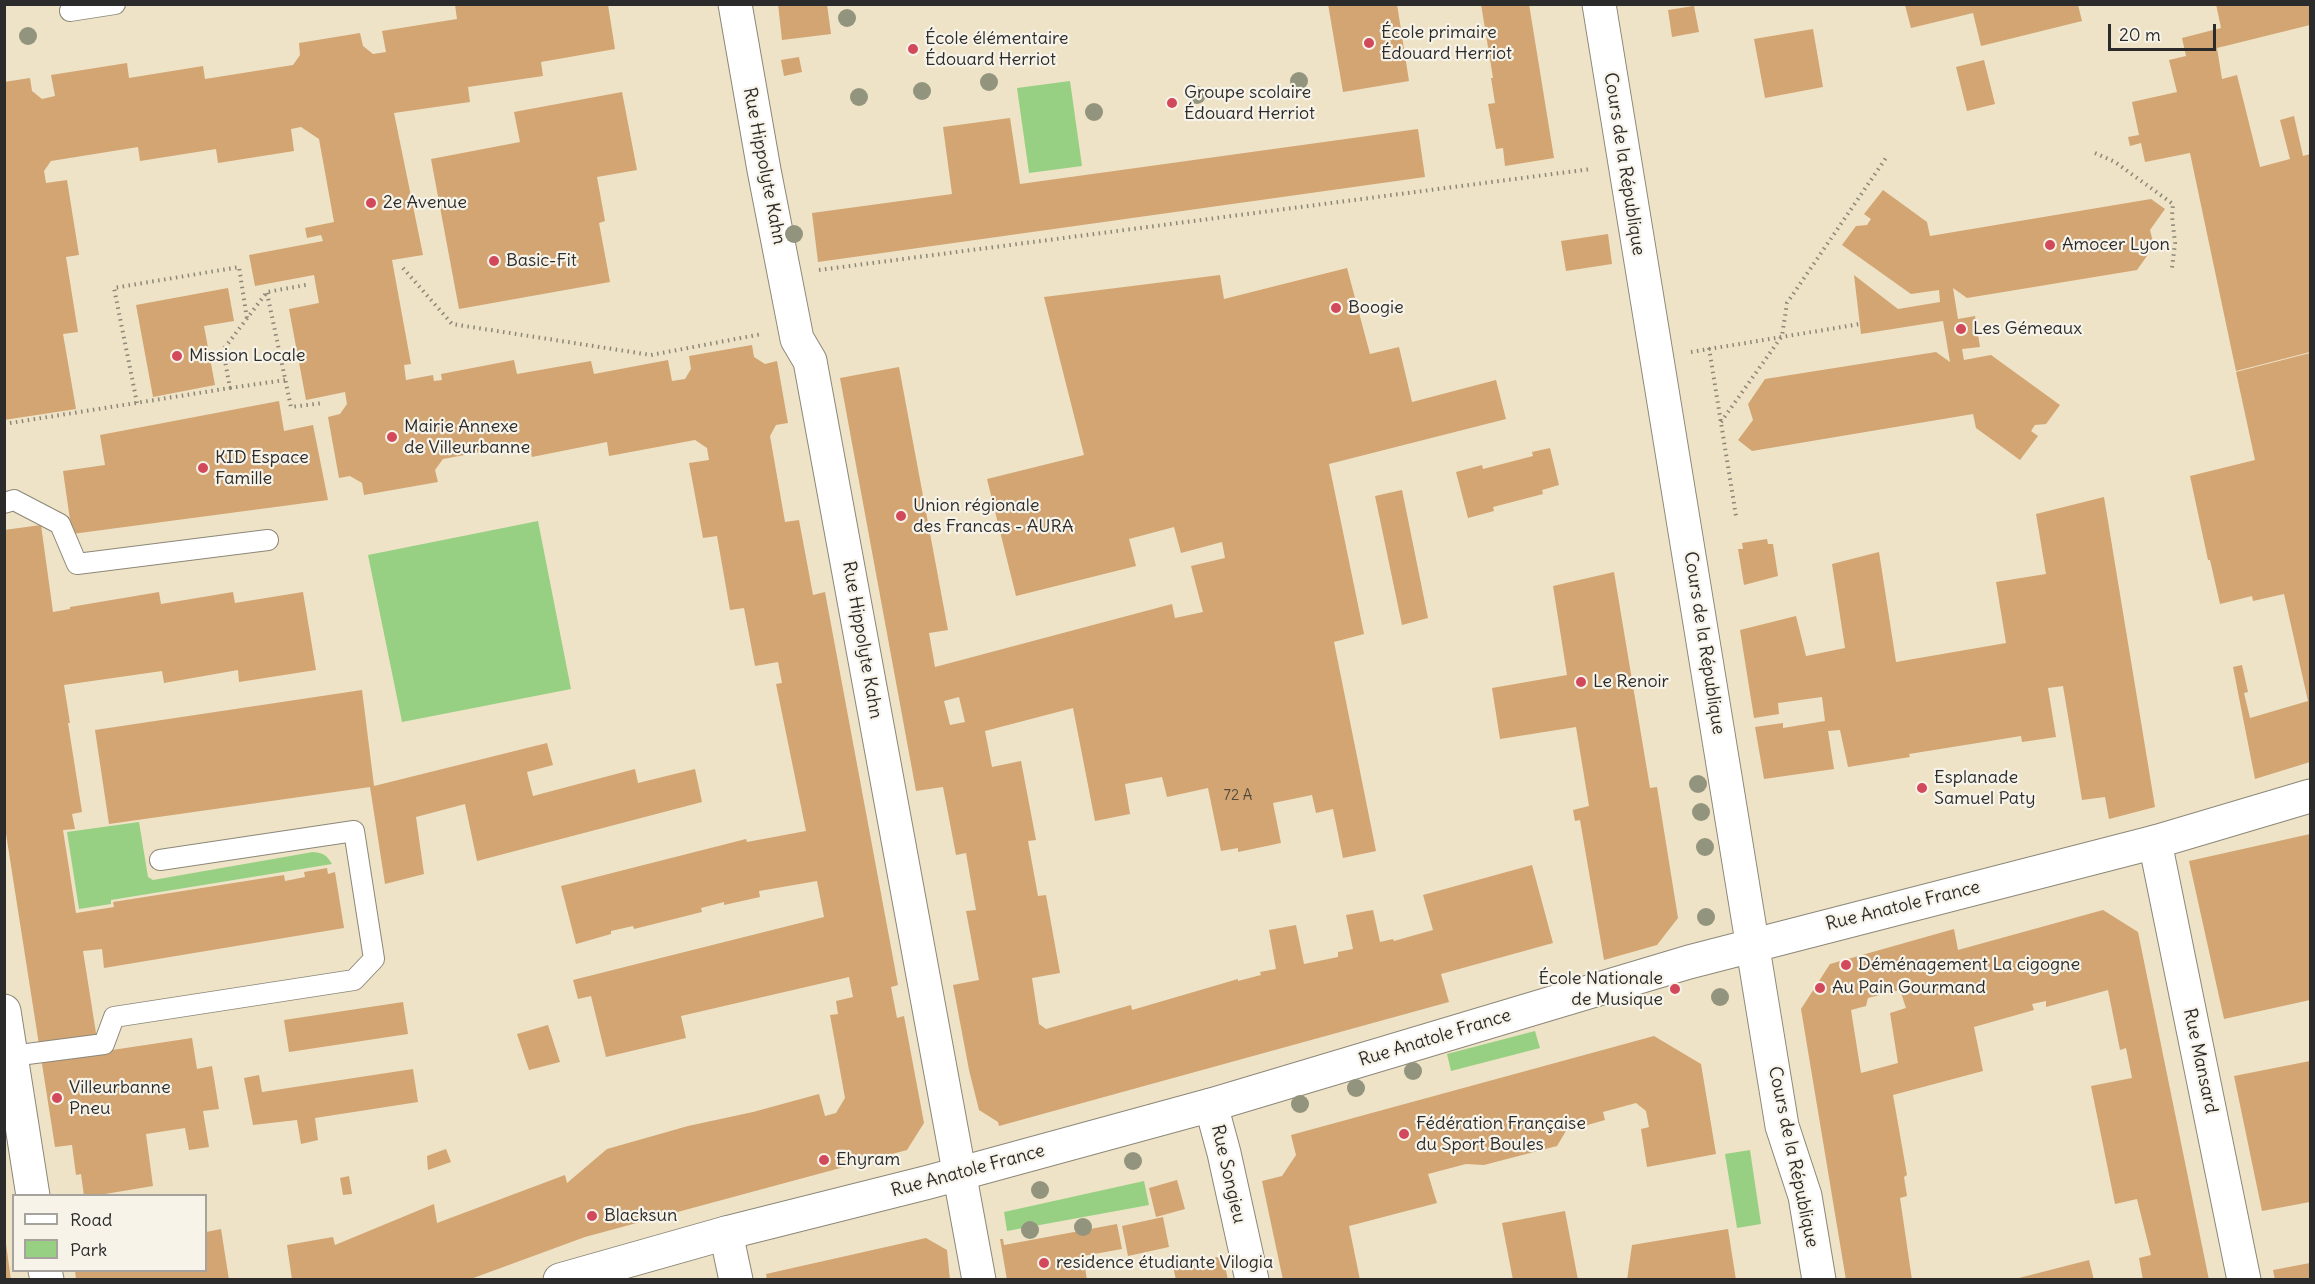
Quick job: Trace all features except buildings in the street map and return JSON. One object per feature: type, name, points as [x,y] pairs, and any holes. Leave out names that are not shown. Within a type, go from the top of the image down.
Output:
[{"type":"street","name":"Rue Hippolyte Kahn","points":[[735,4],[797,339],[810,361],[979,1280]]},
{"type":"street","name":"Cours de la République","points":[[1599,4],[1782,1126],[1805,1196],[1819,1280]]},
{"type":"street","name":"Rue Anatole France","points":[[560,1280],[726,1233],[1211,1105],[1669,968],[2155,842],[2310,796]]},
{"type":"street","name":"Rue Mansard","points":[[2155,842],[2244,1280]]},
{"type":"street","points":[[4,1011],[10,1064],[33,1194]]},
{"type":"street","name":"Rue Songieu","points":[[1211,1105],[1252,1280]]},
{"type":"street","points":[[726,1233],[735,1280]]},
{"type":"lane","points":[[69,10],[115,4]]},
{"type":"lane","points":[[4,503],[14,500],[60,524],[77,564],[268,540]]},
{"type":"lane","points":[[10,1064],[104,1044],[114,1017],[354,980],[374,959],[354,831],[160,860]]},
{"type":"path","points":[[2095,153],[2115,162],[2174,204],[2172,216],[2175,243],[2172,268]]},
{"type":"path","points":[[1721,422],[1782,336],[1787,303],[1888,154]]},
{"type":"path","points":[[811,270],[1546,176],[1624,163]]},
{"type":"path","points":[[137,403],[114,288],[239,267],[247,318]]},
{"type":"path","points":[[403,268],[452,324],[651,355],[765,333]]},
{"type":"path","points":[[230,388],[223,350],[267,292],[306,285]]},
{"type":"path","points":[[267,292],[291,407],[323,403]]},
{"type":"path","points":[[1690,352],[1860,324]]},
{"type":"path","points":[[1709,348],[1736,516]]},
{"type":"path","points":[[4,424],[285,380]]},
{"type":"green space","points":[[1070,81],[1082,166],[1029,173],[1017,88]]},
{"type":"green space","points":[[538,521],[571,689],[402,722],[368,555]]},
{"type":"green space","points":[[139,822],[148,877],[153,880],[313,852],[324,855],[332,864],[111,900],[111,904],[79,909],[67,832]]},
{"type":"green space","points":[[1535,1031],[1540,1048],[1451,1071],[1447,1054]]},
{"type":"green space","points":[[1750,1150],[1761,1224],[1737,1228],[1725,1154]]},
{"type":"green space","points":[[1144,1181],[1149,1205],[1007,1231],[1004,1212]]},
{"type":"place","name":"École primaire Édouard Herriot","points":[[1369,43]]},
{"type":"place","name":"École élémentaire Édouard Herriot","points":[[913,49]]},
{"type":"place","name":"Groupe scolaire Édouard Herriot","points":[[1172,103]]},
{"type":"place","name":"2e Avenue","points":[[371,203]]},
{"type":"place","name":"Amocer Lyon","points":[[2050,245]]},
{"type":"place","name":"Basic-Fit","points":[[494,261]]},
{"type":"place","name":"Boogie","points":[[1336,308]]},
{"type":"place","name":"Les Gémeaux","points":[[1961,329]]},
{"type":"place","name":"Mission Locale","points":[[177,356]]},
{"type":"place","name":"Mairie Annexe de Villeurbanne","points":[[392,437]]},
{"type":"place","name":"KID Espace Famille","points":[[203,468]]},
{"type":"place","name":"Union régionale des Francas - AURA","points":[[901,516]]},
{"type":"place","name":"Le Renoir","points":[[1581,682]]},
{"type":"place","name":"Esplanade Samuel Paty","points":[[1922,788]]},
{"type":"place","name":"Déménagement La cigogne","points":[[1846,965]]},
{"type":"place","name":"Au Pain Gourmand","points":[[1820,988]]},
{"type":"place","name":"École Nationale de Musique","points":[[1675,989]]},
{"type":"place","name":"Villeurbanne Pneu","points":[[57,1098]]},
{"type":"place","name":"Fédération Française du Sport Boules","points":[[1404,1134]]},
{"type":"place","name":"Ehyram","points":[[824,1160]]},
{"type":"place","name":"Blacksun","points":[[592,1216]]},
{"type":"place","name":"residence étudiante Vilogia","points":[[1044,1263]]}]
